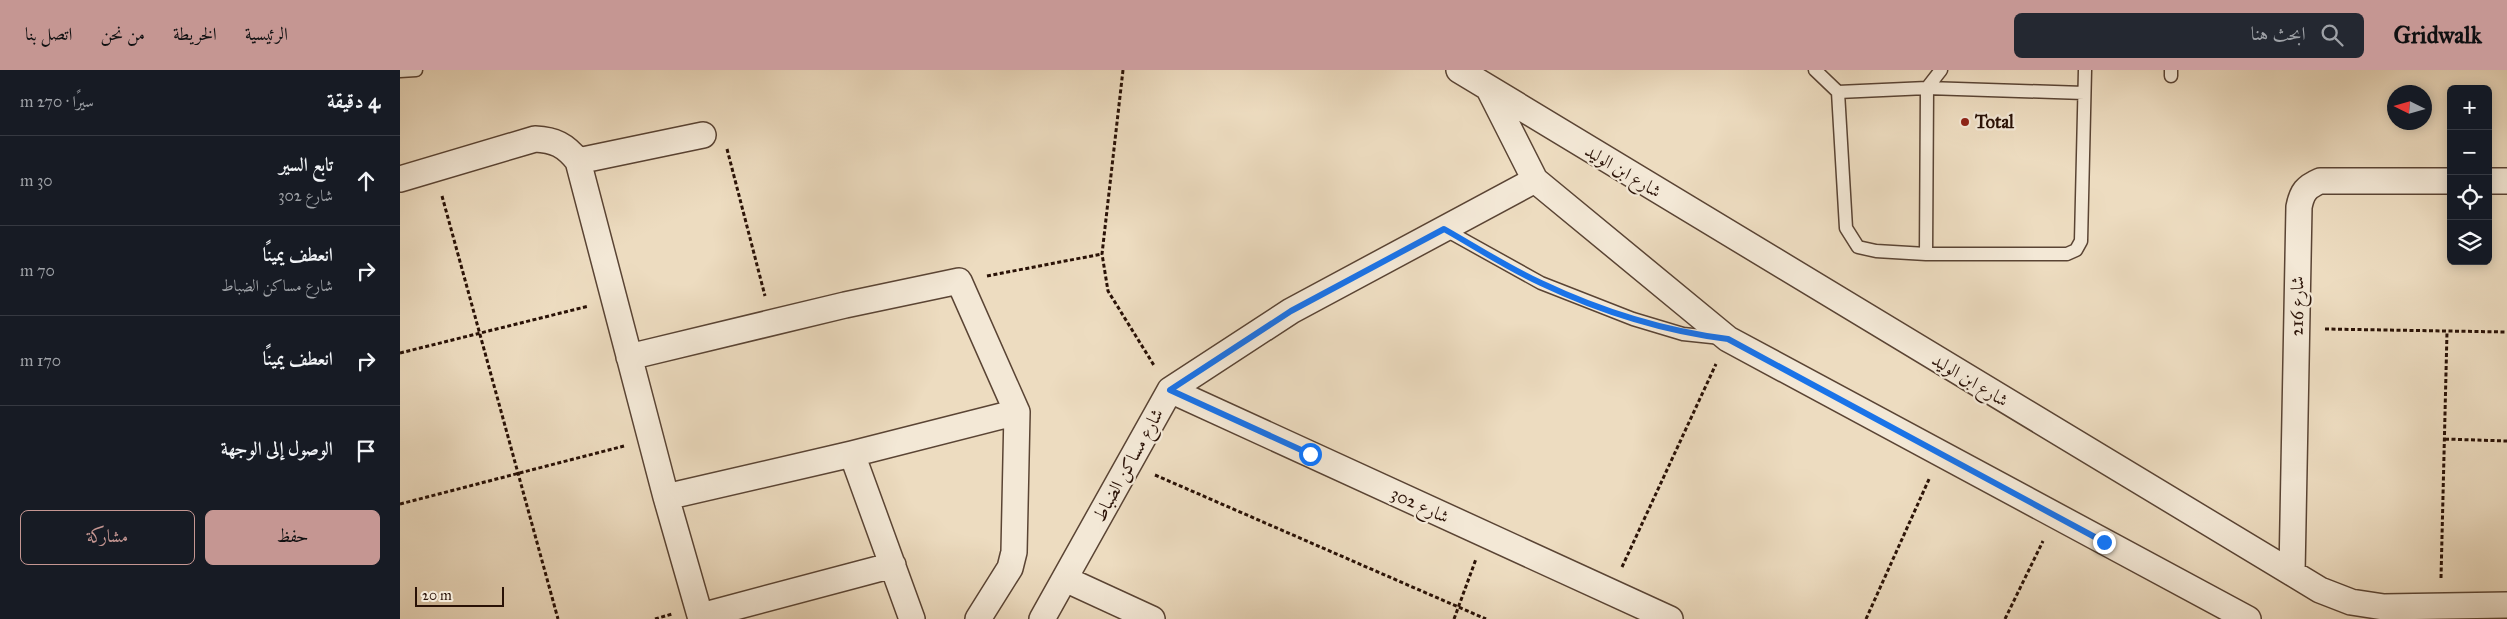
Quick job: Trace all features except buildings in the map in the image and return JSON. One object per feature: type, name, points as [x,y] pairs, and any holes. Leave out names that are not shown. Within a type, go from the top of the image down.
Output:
[{"type":"street","name":"شارع ابن الوليد","points":[[1459,70],[1490,91],[2320,590],[2351,602],[2384,607],[2507,605]]},
{"type":"street","points":[[1490,91],[1535,180],[1728,339],[2236,616]]},
{"type":"street","points":[[578,161],[702,135]]},
{"type":"street","points":[[400,179],[535,139],[552,140],[567,148],[578,161],[666,497],[701,618],[893,565]]},
{"type":"street","name":"شارع مساكن الضباط","points":[[1042,619],[1170,390],[1291,311],[1535,180]]},
{"type":"street","name":"شارع 216","points":[[2292,573],[2299,207],[2301,194],[2309,186],[2320,181],[2447,181]]},
{"type":"street","points":[[2492,181],[2507,181]]},
{"type":"street","points":[[629,357],[959,281],[1017,412],[1014,552],[1010,568],[978,619]]},
{"type":"street","name":"شارع 302","points":[[1170,390],[1670,619]]},
{"type":"street","points":[[666,497],[852,454],[1017,412]]},
{"type":"street","points":[[852,454],[912,619]]},
{"type":"street","points":[[1065,579],[1152,619]]},
{"type":"lane","points":[[400,71],[416,70]]},
{"type":"lane","points":[[1815,70],[1838,92],[1846,228],[1858,247],[1876,251],[1926,254],[2067,254],[2076,250],[2081,241],[2085,70]]},
{"type":"lane","points":[[1926,254],[1927,88],[1941,70]]},
{"type":"lane","points":[[1838,92],[1927,88],[2084,93]]},
{"type":"lane","points":[[1444,229],[1541,283],[1624,316],[1683,334],[1728,339]]},
{"type":"path","points":[[1123,70],[1102,254],[1108,291],[1170,390]]},
{"type":"path","points":[[702,135],[716,137],[726,145],[772,323]]},
{"type":"path","points":[[435,169],[558,619]]},
{"type":"path","points":[[959,281],[1102,254]]},
{"type":"path","points":[[400,353],[614,300]]},
{"type":"path","points":[[2297,328],[2507,332]]},
{"type":"path","points":[[2440,606],[2447,332]]},
{"type":"path","points":[[1610,593],[1728,339]]},
{"type":"path","points":[[400,504],[651,439]]},
{"type":"path","points":[[2445,439],[2507,441]]},
{"type":"path","points":[[1866,619],[1940,454]]},
{"type":"path","points":[[1129,464],[1486,619]]},
{"type":"path","points":[[2005,619],[2055,516]]},
{"type":"path","points":[[1454,619],[1485,535]]},
{"type":"place","name":"Total","points":[[1965,122]]},
{"type":"route","points":[[1310,454],[1170,390],[1291,311],[1444,229],[1541,283],[1633,319],[1683,334],[1728,339],[2104,542]]}]
